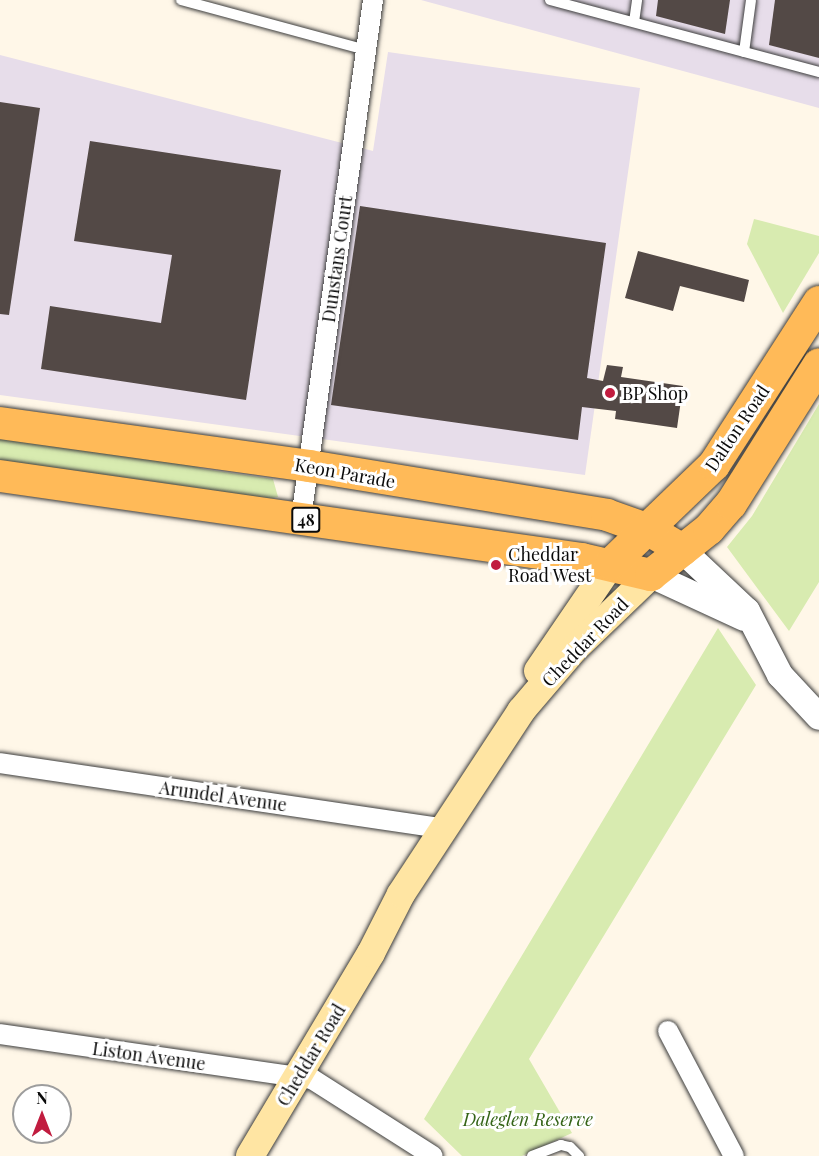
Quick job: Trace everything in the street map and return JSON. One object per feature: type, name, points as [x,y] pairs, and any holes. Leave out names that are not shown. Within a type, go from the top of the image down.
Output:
[{"type":"main road","name":"Dalton Road","points":[[611,564],[649,530],[714,465],[819,302]]},
{"type":"main road","name":"Dalton Road","points":[[651,575],[715,524],[740,493],[819,364]]},
{"type":"main road","name":"Keon Parade","points":[[0,423],[309,466],[607,515],[649,530],[682,550]]},
{"type":"main road","name":"48","points":[[0,476],[611,564],[651,575]]},
{"type":"main road","name":"Cheddar Road","points":[[521,711],[536,675],[562,630],[611,564]]},
{"type":"main road","name":"Cheddar Road","points":[[250,1156],[371,953],[414,901],[446,829],[521,711],[573,650],[651,575]]},
{"type":"street","name":"Dunstans Court","points":[[301,519],[373,0]]},
{"type":"street","points":[[682,550],[737,600],[758,629],[780,675],[819,717]]},
{"type":"street","points":[[651,575],[731,610],[758,629]]},
{"type":"street","name":"Arundel Avenue","points":[[0,763],[446,829]]},
{"type":"street","points":[[669,1032],[734,1156]]},
{"type":"street","name":"Liston Avenue","points":[[0,1034],[312,1080],[433,1156]]},
{"type":"lane","points":[[181,0],[366,50]]},
{"type":"lane","points":[[550,0],[819,72]]},
{"type":"lane","points":[[634,22],[637,0]]},
{"type":"lane","points":[[744,52],[751,0]]},
{"type":"lane","points":[[532,1156],[561,1145],[570,1147],[579,1156]]},
{"type":"shaded area","points":[[421,0],[819,0],[819,108]]},
{"type":"shaded area","points":[[388,52],[640,88],[585,475],[0,395],[0,55],[373,151]]},
{"type":"green space","points":[[754,219],[819,236],[819,253],[783,313],[747,244]]},
{"type":"green space","points":[[819,404],[819,582],[789,631],[727,547],[752,516]]},
{"type":"green space","points":[[0,435],[166,456],[203,469],[273,479],[278,497],[266,499],[0,461]]},
{"type":"green space","name":"Daleglen Reserve","points":[[718,628],[756,685],[529,1059],[572,1133],[522,1156],[462,1156],[424,1119]]},
{"type":"building","points":[[658,0],[730,0],[725,34],[656,16]]},
{"type":"building","points":[[775,0],[819,0],[819,58],[769,45]]},
{"type":"building","points":[[0,102],[40,108],[9,315],[0,314]]},
{"type":"building","points":[[90,141],[281,170],[246,400],[41,369],[50,306],[161,323],[172,255],[74,241]]},
{"type":"building","points":[[360,206],[606,243],[587,378],[603,381],[607,365],[623,367],[621,377],[683,386],[677,428],[615,419],[616,411],[582,407],[578,440],[331,405]]},
{"type":"building","points":[[638,251],[749,280],[744,302],[680,286],[673,311],[625,298]]},
{"type":"place","name":"BP Shop","points":[[610,393]]},
{"type":"place","name":"Cheddar Road West","points":[[496,565]]}]
